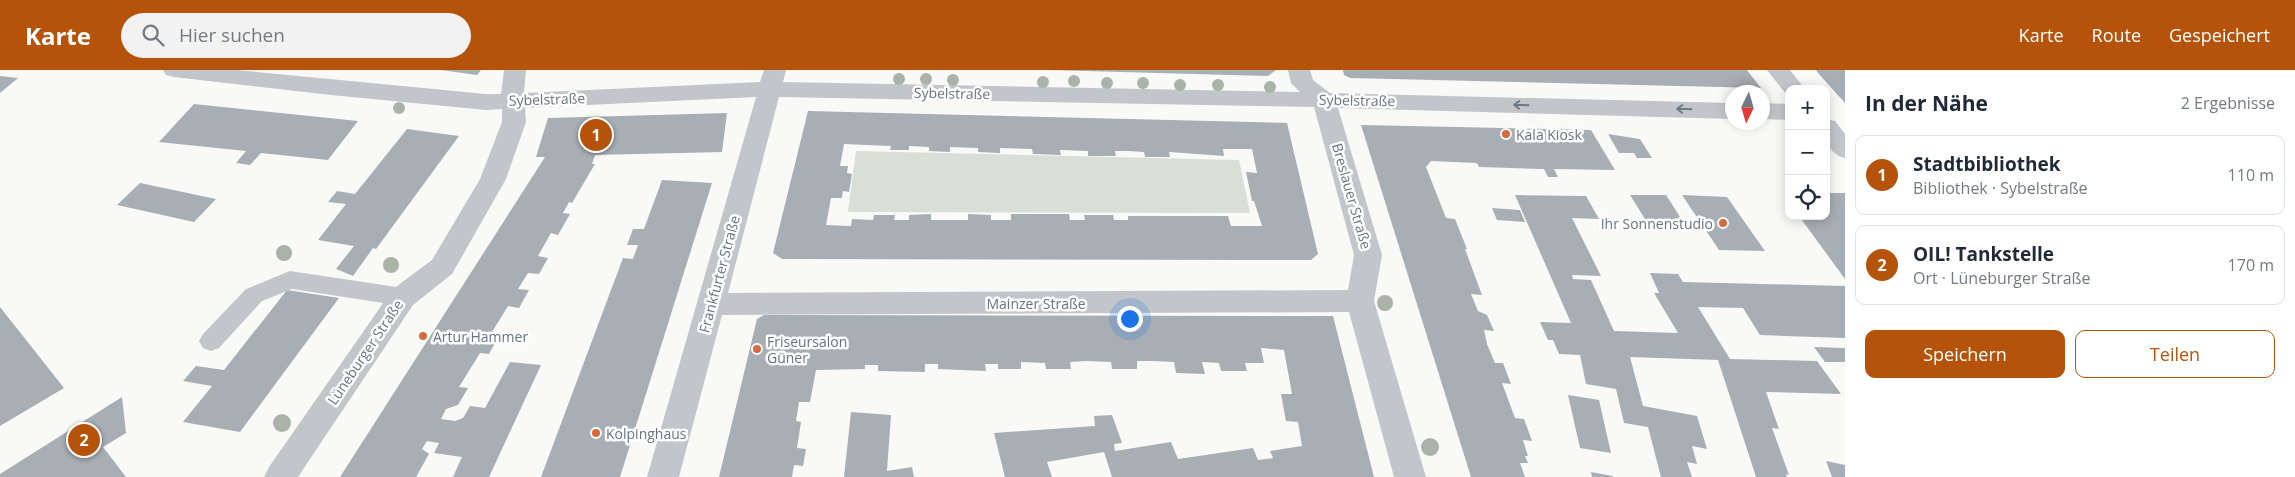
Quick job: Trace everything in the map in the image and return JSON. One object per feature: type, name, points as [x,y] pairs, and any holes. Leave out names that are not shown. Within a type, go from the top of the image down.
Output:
[{"type":"street","name":"Sybelstraße","points":[[174,70],[486,102],[772,80],[1324,100],[1725,110]]},
{"type":"street","name":"Lüneburger Straße","points":[[280,477],[403,297],[442,268],[493,179],[514,122],[512,83],[516,70]]},
{"type":"street","points":[[1299,70],[1303,83],[1324,100]]},
{"type":"street","points":[[1778,70],[1791,85]]},
{"type":"street","name":"Frankfurter Straße","points":[[663,477],[772,80]]},
{"type":"street","name":"Breslauer Straße","points":[[1324,100],[1368,255],[1360,301],[1410,477]]},
{"type":"street","points":[[1770,112],[1785,112]]},
{"type":"street","points":[[1828,130],[1845,150]]},
{"type":"street","name":"Mainzer Straße","points":[[711,304],[1360,301]]},
{"type":"lane","points":[[211,341],[254,295],[290,280],[403,297]]},
{"type":"shaded area","points":[[856,151],[1239,160],[1250,213],[848,212]]},
{"type":"building","points":[[441,70],[481,70],[477,75]]},
{"type":"building","points":[[1048,70],[1276,70],[1268,76]]},
{"type":"building","points":[[1343,70],[1747,70],[1759,85],[1725,85],[1725,87],[1350,78],[1344,75]]},
{"type":"building","points":[[1816,70],[1845,70],[1845,103],[1830,85]]},
{"type":"building","points":[[0,76],[18,78],[0,93]]},
{"type":"building","points":[[194,104],[358,121],[328,160],[261,153],[250,165],[236,163],[246,151],[159,142]]},
{"type":"building","points":[[808,111],[1287,123],[1318,254],[1311,260],[782,259],[773,253]],"holes":[[[844,144],[891,146],[890,150],[909,150],[909,146],[929,147],[929,151],[950,152],[950,147],[978,148],[978,152],[1000,153],[1000,148],[1032,149],[1033,154],[1061,155],[1060,150],[1088,151],[1088,156],[1116,156],[1115,151],[1129,151],[1144,152],[1145,157],[1170,157],[1169,152],[1224,156],[1223,149],[1252,149],[1257,173],[1246,172],[1252,201],[1254,201],[1262,226],[1231,226],[1228,216],[1128,216],[1128,220],[1114,220],[1113,215],[1084,215],[1085,220],[1070,220],[1069,214],[1011,214],[1011,220],[991,220],[991,215],[968,214],[968,220],[931,220],[931,214],[909,215],[909,220],[894,220],[895,215],[874,215],[873,220],[852,219],[851,226],[826,225],[831,198],[842,198],[843,191],[849,192],[852,174],[847,173],[848,166],[840,166]]]},
{"type":"building","points":[[727,113],[722,152],[595,155],[592,164],[595,164],[572,203],[569,202],[563,213],[570,214],[558,235],[551,233],[538,256],[548,258],[539,274],[528,273],[518,289],[529,290],[519,308],[508,306],[492,332],[500,334],[489,354],[480,353],[459,387],[468,388],[458,405],[446,409],[441,419],[455,421],[463,418],[470,406],[485,408],[510,362],[541,365],[489,477],[453,477],[462,457],[434,453],[439,443],[427,441],[422,449],[429,454],[416,477],[340,477],[545,157],[536,157],[548,118]]},
{"type":"building","points":[[1361,125],[1591,130],[1615,170],[1554,169],[1558,177],[1548,177],[1544,169],[1479,167],[1477,163],[1431,161],[1426,167],[1446,218],[1455,219],[1467,249],[1465,249],[1482,295],[1471,294],[1478,311],[1487,315],[1494,331],[1484,330],[1487,344],[1495,363],[1503,363],[1511,384],[1502,383],[1515,418],[1524,419],[1532,441],[1523,440],[1528,463],[1520,463],[1525,477],[1471,477]]},
{"type":"building","points":[[407,129],[459,136],[376,249],[373,248],[353,276],[336,269],[354,246],[318,240],[346,204],[328,202],[337,191],[355,194]]},
{"type":"building","points":[[1608,134],[1640,139],[1652,158],[1637,158],[1634,153],[1619,153]]},
{"type":"building","points":[[662,180],[712,183],[620,477],[541,477],[623,258],[633,259],[638,245],[627,245],[633,229],[644,229]]},
{"type":"building","points":[[140,183],[216,199],[194,222],[117,205]]},
{"type":"building","points":[[1830,193],[1845,193],[1845,279],[1802,220],[1830,220]]},
{"type":"building","points":[[1515,195],[1586,196],[1599,219],[1572,218],[1601,276],[1572,275],[1573,279],[1591,280],[1614,331],[1678,333],[1654,293],[1659,293],[1650,273],[1678,274],[1683,282],[1845,286],[1845,338],[1760,335],[1743,308],[1698,307],[1730,359],[1817,361],[1841,394],[1766,392],[1779,429],[1772,428],[1789,475],[1786,474],[1787,477],[1756,477],[1718,360],[1630,357],[1643,406],[1697,416],[1707,449],[1692,446],[1697,464],[1687,462],[1692,477],[1661,477],[1648,427],[1624,423],[1616,389],[1586,384],[1580,355],[1559,354],[1553,340],[1548,340],[1540,322],[1571,323]]},
{"type":"building","points":[[1630,195],[1666,195],[1682,220],[1645,219]]},
{"type":"building","name":"Ihr Sonnenstudio","points":[[1682,195],[1727,197],[1765,251],[1719,250]]},
{"type":"building","points":[[1492,208],[1520,210],[1525,222],[1497,220]]},
{"type":"building","points":[[287,290],[339,298],[240,432],[183,422],[212,386],[183,381],[196,366],[224,370]]},
{"type":"building","points":[[0,307],[64,388],[0,426]]},
{"type":"building","points":[[764,315],[1333,316],[1374,477],[1112,477],[1104,452],[1047,462],[1052,477],[1005,477],[994,433],[1095,426],[1094,416],[1112,415],[1122,443],[1114,444],[1115,451],[1171,442],[1178,459],[1253,448],[1258,460],[1273,458],[1270,451],[1302,446],[1298,422],[1286,421],[1281,394],[1292,394],[1284,350],[1261,348],[1264,363],[1245,363],[1247,371],[1221,371],[1219,363],[1202,362],[1205,374],[1176,373],[1174,362],[1153,361],[1137,361],[1137,369],[1112,369],[1111,362],[1087,361],[1070,362],[1071,369],[1046,369],[1045,363],[1021,362],[1021,369],[998,369],[998,364],[985,364],[986,371],[938,369],[938,364],[925,364],[925,372],[878,371],[878,365],[865,365],[865,369],[816,370],[810,402],[799,402],[796,421],[801,422],[797,448],[806,449],[803,466],[794,465],[792,477],[719,477],[757,319]]},
{"type":"building","points":[[1814,347],[1845,348],[1845,362],[1825,362]]},
{"type":"building","points":[[1568,395],[1599,400],[1611,453],[1580,448]]},
{"type":"building","points":[[122,397],[126,433],[103,447],[126,477],[0,477],[0,474]]},
{"type":"building","points":[[851,412],[891,415],[887,471],[912,467],[914,477],[844,477]]},
{"type":"building","points":[[1826,461],[1845,465],[1845,477],[1832,477]]},
{"type":"building","points":[[1591,472],[1613,476],[1613,477],[1592,477]]},
{"type":"place","name":"Kala Kiosk","points":[[1506,134]]},
{"type":"place","name":"Stadtbibliothek","points":[[596,135]]},
{"type":"place","name":"Ihr Sonnenstudio","points":[[1723,223]]},
{"type":"place","name":"Artur Hammer","points":[[423,336]]},
{"type":"place","name":"Friseursalon Güner","points":[[757,349]]},
{"type":"place","name":"Kolpinghaus","points":[[596,433]]},
{"type":"place","name":"OIL! Tankstelle","points":[[84,440]]}]
